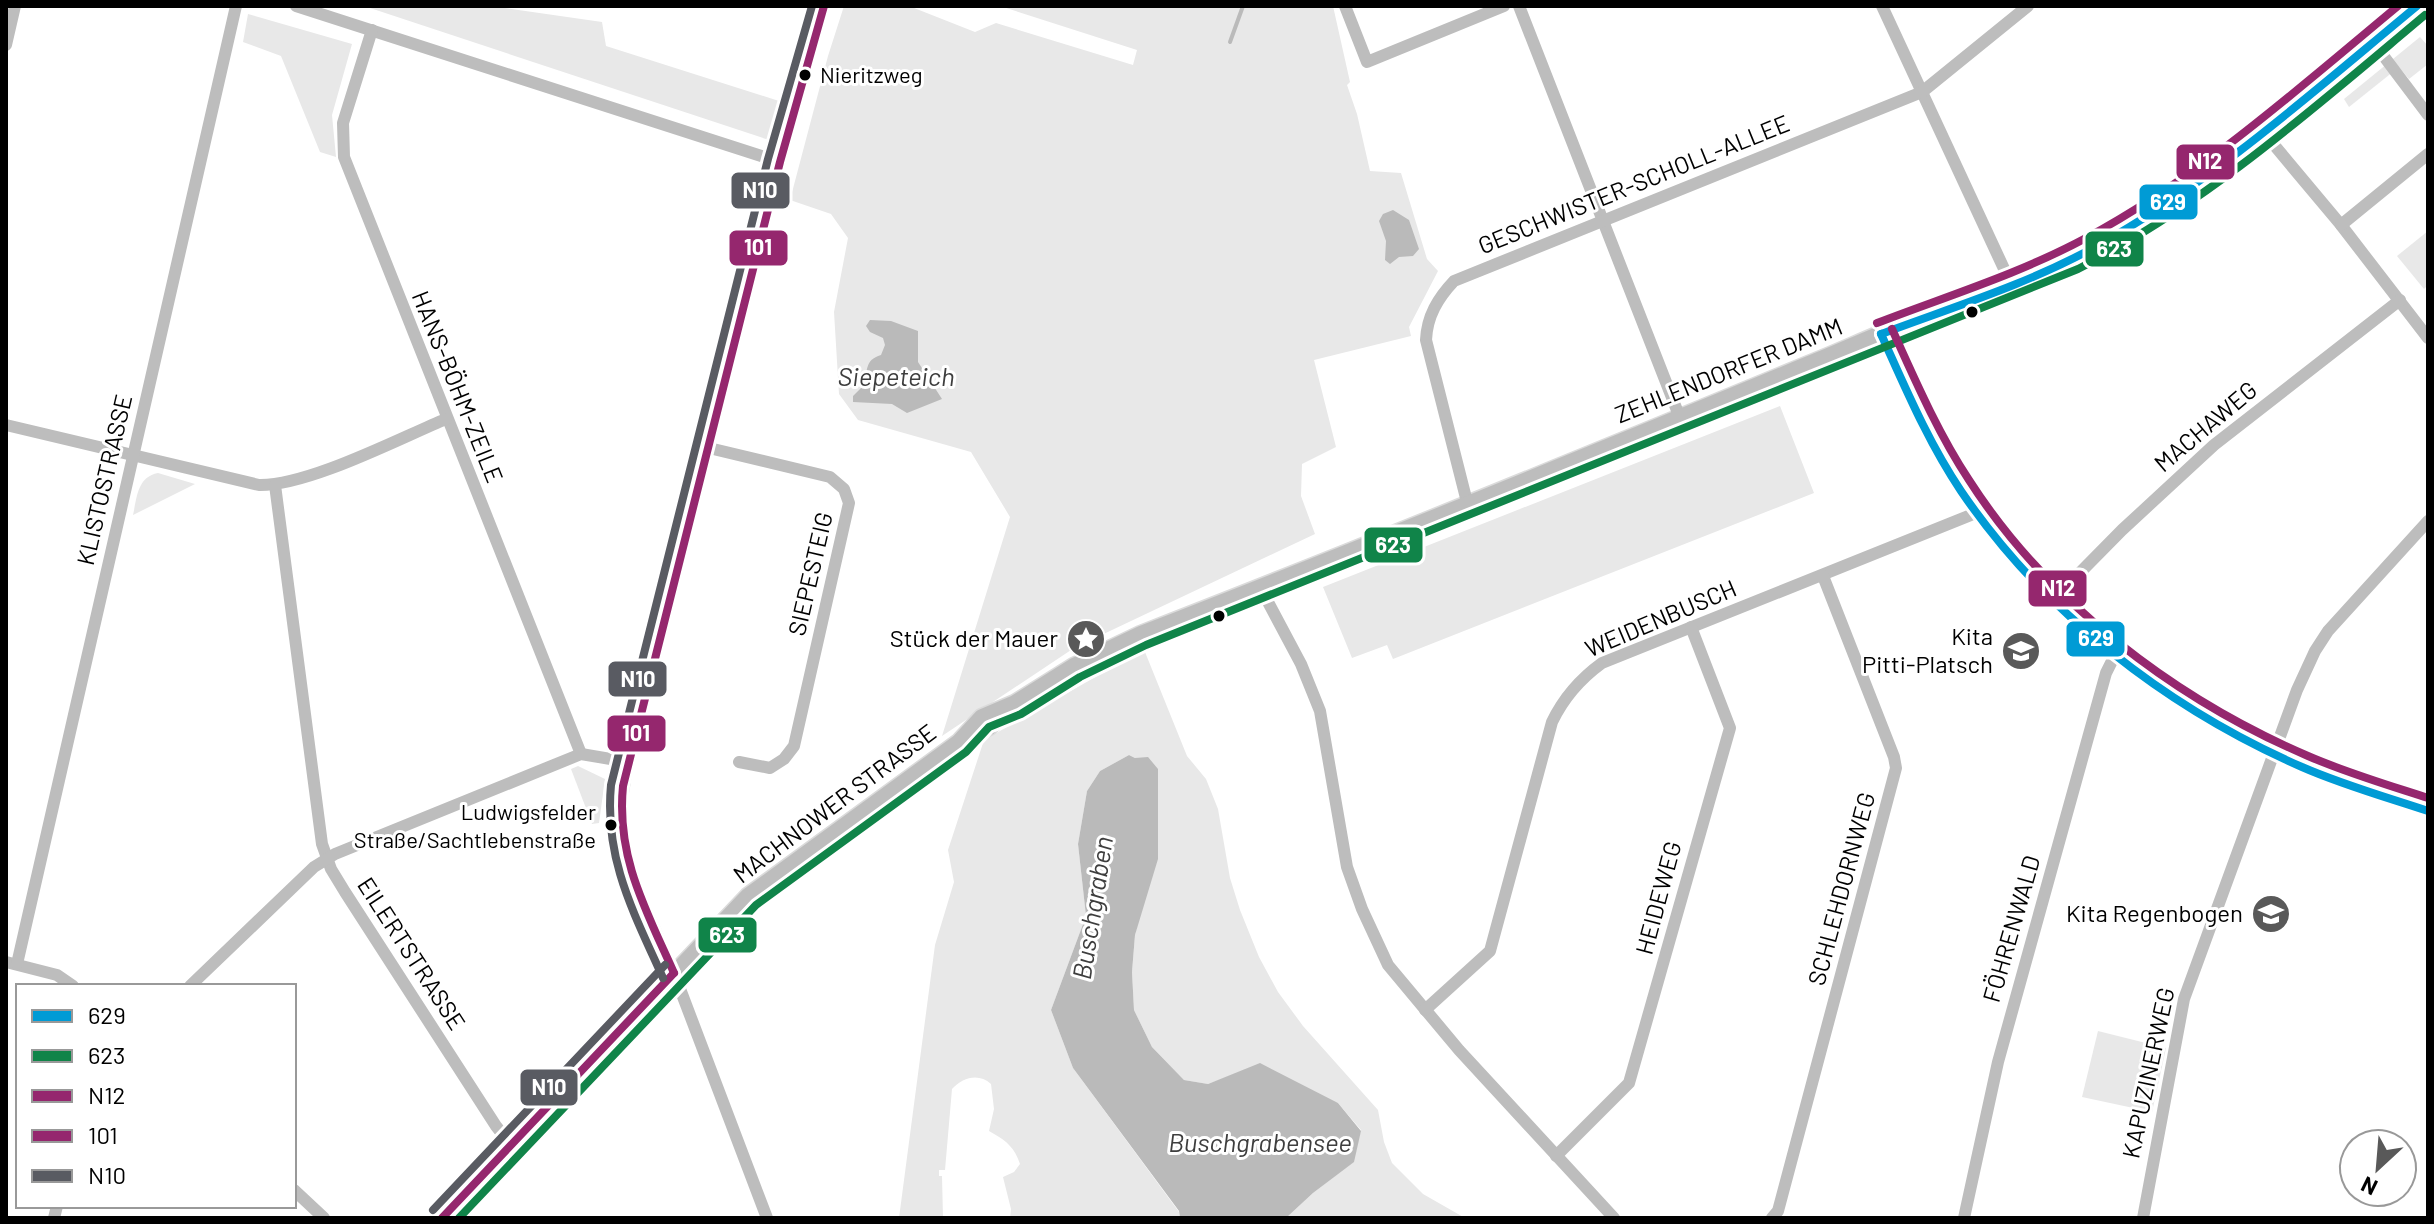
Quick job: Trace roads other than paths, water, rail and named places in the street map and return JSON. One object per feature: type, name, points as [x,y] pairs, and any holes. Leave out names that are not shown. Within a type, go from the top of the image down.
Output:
[{"type":"main road","name":"ZEHLENDORFER DAMM","points":[[990,719],[1113,646],[1881,334],[2012,286],[2095,247],[2168,202],[2264,133],[2415,6]]},
{"type":"main road","name":"MACHNOWER STRASSE","points":[[442,1218],[748,896],[990,719]]},
{"type":"street","points":[[6,45],[15,6]]},
{"type":"street","name":"KLISTOSTRASSE","points":[[11,963],[134,455],[236,6]]},
{"type":"street","points":[[296,6],[780,162]]},
{"type":"street","points":[[767,1218],[674,973],[626,858],[620,811],[628,762],[780,162],[824,6]]},
{"type":"street","points":[[1345,6],[1367,62],[1504,6]]},
{"type":"street","points":[[1519,6],[1680,418]]},
{"type":"street","points":[[1882,6],[2012,286]]},
{"type":"street","name":"GESCHWISTER-SCHOLL-ALLEE","points":[[1467,502],[1426,340],[1427,322],[1443,293],[1454,281],[1922,92],[2028,6]]},
{"type":"street","name":"HANS-BÖHM-ZEILE","points":[[372,30],[343,123],[344,157],[581,754]]},
{"type":"street","points":[[2373,42],[2428,115]]},
{"type":"street","points":[[2264,133],[2341,225],[2428,338]]},
{"type":"street","points":[[2341,225],[2428,154]]},
{"type":"street","name":"MACHAWEG","points":[[2053,600],[2197,460],[2400,300]]},
{"type":"street","points":[[1881,334],[1943,463],[1976,513],[2053,600],[2115,655],[2157,686],[2273,753],[2334,779],[2428,811]]},
{"type":"street","points":[[6,425],[259,485],[275,485],[342,462],[446,419]]},
{"type":"street","name":"SIEPESTEIG","points":[[709,448],[830,477],[844,489],[849,503],[792,749],[770,768],[739,762]]},
{"type":"street","name":"EILERTSTRASSE","points":[[275,485],[326,859],[511,1145]]},
{"type":"street","name":"WEIDENBUSCH","points":[[1425,1010],[1490,951],[1552,722],[1569,692],[1585,675],[1602,663],[1976,513]]},
{"type":"street","name":"KAPUZINERWEG","points":[[2143,1218],[2184,999],[2304,673],[2328,631],[2428,521]]},
{"type":"street","name":"SCHLEHDORNWEG","points":[[1772,1218],[1778,1211],[1896,768],[1823,576]]},
{"type":"street","points":[[1260,587],[1301,664],[1320,711],[1347,867],[1388,965],[1614,1218]]},
{"type":"street","name":"HEIDEWEG","points":[[1556,1156],[1629,1083],[1730,728],[1691,627]]},
{"type":"street","name":"FÖHRENWALD","points":[[1964,1218],[1998,1062],[2025,959],[2106,673],[2115,655]]},
{"type":"street","points":[[192,984],[326,859],[581,754],[628,762]]},
{"type":"street","points":[[11,963],[57,975],[70,984]]},
{"type":"street","points":[[296,1192],[324,1218]]},
{"type":"water","points":[[1393,210],[1409,220],[1419,249],[1413,256],[1399,257],[1390,264],[1385,260],[1386,241],[1379,221],[1383,214]]},
{"type":"water","name":"Siepeteich","points":[[870,320],[891,321],[918,331],[918,362],[942,399],[907,413],[892,404],[853,402],[853,396],[864,385],[869,363],[881,355],[885,345],[883,338],[870,332],[866,326]]},
{"type":"water","name":"Buschgrabensee","points":[[1129,755],[1148,757],[1158,769],[1158,859],[1135,935],[1132,972],[1134,1010],[1152,1047],[1184,1080],[1208,1084],[1260,1063],[1338,1103],[1361,1131],[1354,1162],[1286,1218],[1180,1218],[1179,1211],[1073,1068],[1051,1010],[1086,916],[1078,844],[1087,791],[1100,771]]},
{"type":"waterway","name":"Buschgraben","points":[[1230,42],[1243,6]]},
{"type":"place","name":"Nieritzweg","points":[[805,75]]},
{"type":"place","name":"Stück der Mauer","points":[[1086,639]]},
{"type":"place","name":"Kita Pitti-Platsch","points":[[2021,651]]},
{"type":"place","name":"Ludwigsfelder Straße/Sachtlebenstraße","points":[[611,825]]},
{"type":"place","name":"Kita Regenbogen","points":[[2271,914]]}]
